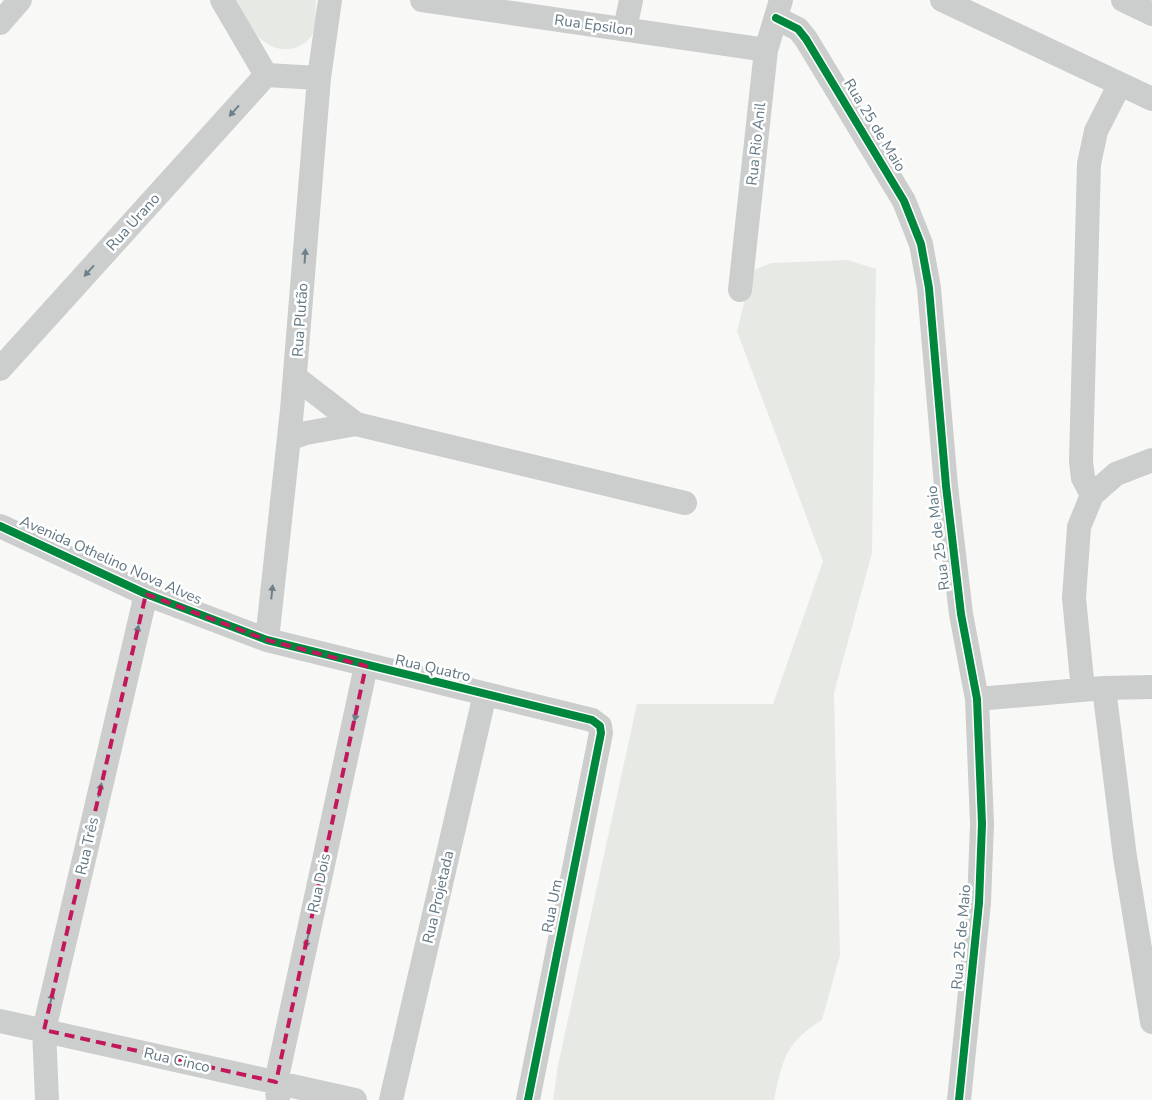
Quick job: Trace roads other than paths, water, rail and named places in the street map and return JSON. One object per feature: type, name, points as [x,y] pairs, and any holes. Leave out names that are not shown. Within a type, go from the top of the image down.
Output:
[{"type":"street","points":[[0,23],[20,0]]},
{"type":"street","points":[[222,0],[266,75],[319,78]]},
{"type":"street","name":"Rua Plutão","points":[[267,640],[295,376],[319,78],[330,0]]},
{"type":"street","name":"Rua Epsilon","points":[[422,0],[766,50]]},
{"type":"street","points":[[625,29],[631,0]]},
{"type":"street","points":[[942,0],[1152,99]]},
{"type":"street","points":[[1123,0],[1152,14]]},
{"type":"street","name":"Rua Rio Anil","points":[[740,290],[766,50],[779,9]]},
{"type":"street","name":"Rua 25 de Maio","points":[[779,9],[806,39],[904,201],[921,244],[929,288],[946,486],[960,605],[977,699],[982,824],[979,903],[958,1100]]},
{"type":"street","name":"Rua Urano","points":[[0,369],[266,75]]},
{"type":"street","points":[[1092,495],[1083,478],[1081,461],[1089,164],[1096,131],[1120,84]]},
{"type":"street","points":[[295,376],[356,424]]},
{"type":"street","points":[[289,439],[306,433],[356,424],[685,503]]},
{"type":"street","points":[[1152,460],[1116,474],[1092,495],[1079,528],[1074,598],[1094,689],[1125,857],[1152,1022]]},
{"type":"street","name":"Avenida Othelino Nova Alves","points":[[0,526],[146,594],[267,640]]},
{"type":"street","name":"Rua Três","points":[[47,1100],[44,1030],[146,594]]},
{"type":"street","name":"Rua Quatro","points":[[267,640],[366,666],[592,720]]},
{"type":"street","name":"Rua Dois","points":[[277,1091],[366,666]]},
{"type":"street","points":[[977,699],[1094,689],[1152,687]]},
{"type":"street","name":"Rua Projetada","points":[[391,1100],[485,694]]},
{"type":"street","name":"Rua Um","points":[[528,1100],[601,734],[600,726],[592,720]]},
{"type":"street","name":"Rua Cinco","points":[[0,1021],[44,1030],[277,1091],[354,1100]]}]
